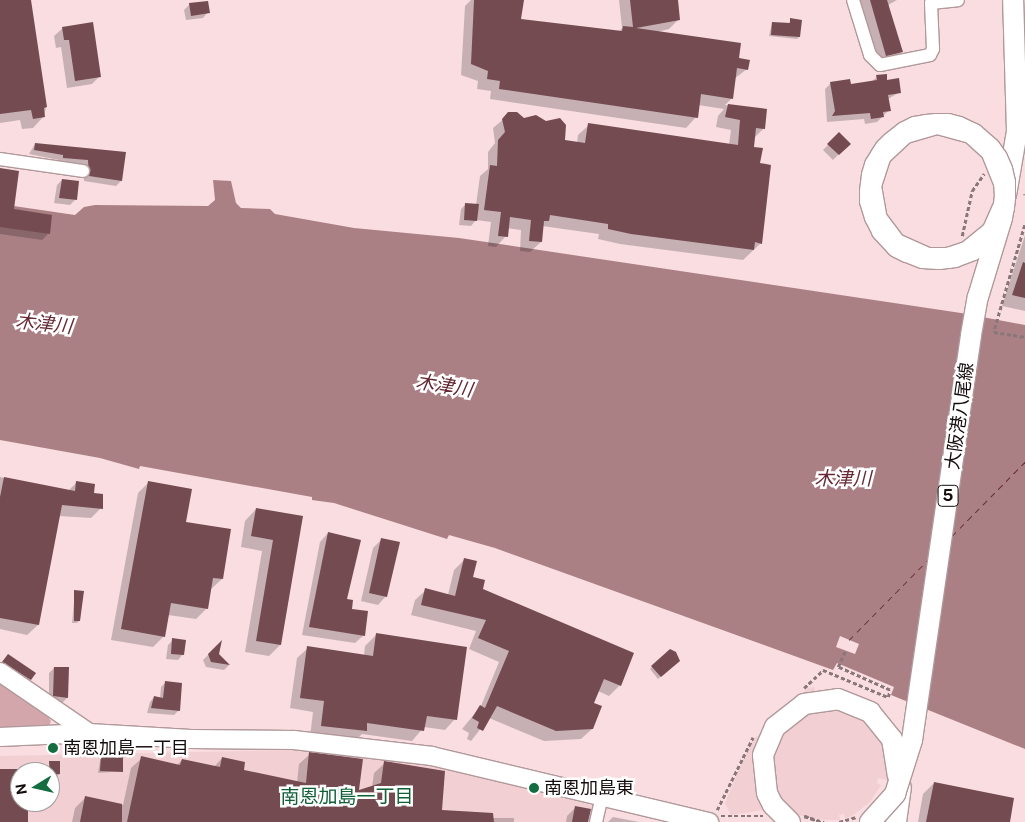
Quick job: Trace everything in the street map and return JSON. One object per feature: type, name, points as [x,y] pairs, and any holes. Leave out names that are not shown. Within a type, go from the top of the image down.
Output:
[{"type":"main road","name":"大阪港八尾線","points":[[869,822],[895,794],[912,740],[973,326],[980,288],[1002,218],[1004,207],[1006,196],[1002,169],[990,148],[969,131],[948,124],[937,124],[926,125],[905,132],[885,149],[878,159],[873,170],[870,186],[870,201],[875,217],[879,225],[898,246],[923,258],[939,259],[959,256],[972,250],[992,232],[1001,217],[1004,207],[1004,183],[991,151],[971,133],[937,124],[905,133],[881,155],[871,186],[877,220],[896,244],[928,258],[948,258],[967,252],[992,232],[1004,207],[1014,166],[1022,92],[1013,0]]},
{"type":"main road","name":"大阪港八尾線","points":[[794,817],[773,805],[767,793],[762,766],[765,748],[775,727],[791,712],[811,702],[831,699],[851,702],[870,712],[886,728],[895,746],[898,785],[885,807],[869,822]]},
{"type":"main road","points":[[794,817],[771,799],[764,773],[764,755],[772,733],[786,716],[811,703],[844,701],[875,718],[894,746],[901,787],[896,822]]},
{"type":"street","points":[[853,0],[870,55],[880,65],[924,58],[932,52],[927,1],[958,0]]},
{"type":"street","points":[[0,158],[83,171]]},
{"type":"street","points":[[0,672],[89,733]]},
{"type":"street","points":[[0,737],[89,733],[191,739],[294,740],[432,756],[710,822]]},
{"type":"street","points":[[596,822],[602,795]]},
{"type":"path","points":[[962,236],[972,191],[988,170]]},
{"type":"path","points":[[1025,225],[994,332],[1025,337]]},
{"type":"path","points":[[960,242],[965,240]]},
{"type":"path","points":[[798,694],[823,670],[888,697],[890,690],[838,667],[845,651]]},
{"type":"path","points":[[755,735],[749,741],[715,816],[753,818],[769,814]]},
{"type":"path","points":[[794,817],[823,822]]},
{"type":"shaded area","points":[[0,684],[48,717],[51,721],[49,726],[0,728]]},
{"type":"shaded area","points":[[814,687],[815,691],[835,690],[859,695],[884,712],[899,733],[908,785],[878,778],[877,783],[881,785],[870,802],[852,816],[845,818],[844,814],[839,815],[840,820],[823,820],[768,809],[731,815],[725,803],[750,743],[808,688]]},
{"type":"shaded area","points":[[296,750],[449,766],[590,805],[593,808],[590,822],[0,822],[0,756]]},
{"type":"water","name":"木津川","points":[[213,180],[231,181],[236,203],[241,208],[270,209],[275,214],[354,228],[459,238],[961,313],[1025,325],[1025,749],[891,695],[894,687],[837,663],[833,670],[495,548],[449,535],[447,539],[334,503],[312,500],[312,497],[140,466],[139,469],[100,458],[0,440],[0,204],[75,215],[84,207],[95,205],[208,206],[215,200]]},
{"type":"pier","points":[[840,636],[859,644],[855,654],[836,647]]},
{"type":"building","points":[[0,0],[31,0],[47,107],[44,108],[45,117],[33,119],[31,110],[0,114]]},
{"type":"building","points":[[474,0],[524,0],[521,19],[622,31],[623,26],[633,27],[630,0],[678,0],[680,20],[636,28],[741,43],[739,58],[750,60],[748,70],[737,68],[733,99],[701,94],[698,118],[499,89],[500,81],[487,79],[488,71],[471,64]]},
{"type":"building","points":[[870,0],[887,0],[903,52],[886,56]]},
{"type":"building","points":[[208,1],[210,13],[191,16],[189,3]]},
{"type":"building","points":[[790,18],[802,20],[800,37],[771,35],[772,22],[790,23]]},
{"type":"building","points":[[93,22],[101,77],[75,81],[69,40],[64,40],[62,27]]},
{"type":"building","points":[[887,74],[887,80],[899,78],[901,93],[888,95],[891,111],[883,112],[884,117],[871,119],[870,113],[832,116],[835,111],[830,82],[850,79],[851,84],[877,80],[876,75]]},
{"type":"building","points":[[728,104],[767,109],[765,129],[756,128],[754,147],[763,148],[760,163],[771,165],[762,244],[755,242],[754,250],[631,234],[608,229],[608,224],[550,215],[549,221],[544,221],[542,242],[529,241],[531,220],[510,217],[508,237],[498,236],[501,212],[484,210],[490,165],[497,166],[498,140],[505,132],[502,119],[508,112],[517,112],[524,118],[536,115],[546,121],[560,118],[566,125],[565,140],[585,143],[588,123],[738,145],[740,120],[725,117]]},
{"type":"building","points":[[839,132],[851,144],[839,155],[827,144]]},
{"type":"building","points":[[35,143],[126,152],[122,181],[89,176],[88,160],[63,158],[63,155],[34,150]]},
{"type":"building","points":[[0,168],[19,171],[14,209],[52,215],[50,234],[0,227]]},
{"type":"building","points":[[62,179],[79,181],[77,200],[59,198]]},
{"type":"building","points":[[465,203],[479,204],[477,221],[464,220]]},
{"type":"building","points":[[1023,262],[1025,263],[1025,298],[1012,295]]},
{"type":"building","points":[[4,477],[75,491],[76,481],[95,484],[94,493],[103,494],[103,509],[62,505],[39,625],[0,618],[0,497]]},
{"type":"building","points":[[148,481],[192,489],[186,522],[231,529],[223,579],[213,578],[208,609],[171,603],[165,637],[121,629]]},
{"type":"building","points":[[256,508],[303,516],[281,645],[256,641],[273,540],[251,536]]},
{"type":"building","points":[[328,532],[361,540],[347,599],[353,600],[352,609],[368,611],[365,636],[309,627]]},
{"type":"building","points":[[381,538],[400,542],[387,597],[369,593]]},
{"type":"building","points":[[464,558],[477,561],[473,577],[485,580],[483,589],[634,653],[621,686],[604,679],[594,703],[602,706],[593,729],[556,731],[497,706],[483,731],[477,728],[479,722],[472,718],[480,705],[485,708],[509,651],[478,638],[486,620],[421,605],[425,588],[455,596]]},
{"type":"building","points":[[74,590],[84,591],[80,621],[74,621]]},
{"type":"building","points":[[376,633],[467,647],[457,720],[427,716],[424,731],[367,723],[367,731],[321,726],[324,701],[300,698],[307,646],[373,656]]},
{"type":"building","points":[[172,638],[186,640],[184,655],[171,654]]},
{"type":"building","points":[[222,640],[219,654],[230,665],[211,662],[208,654]]},
{"type":"building","points":[[670,649],[676,652],[680,661],[661,677],[651,666]]},
{"type":"building","points":[[8,654],[36,673],[31,680],[2,662]]},
{"type":"building","points":[[54,667],[69,667],[68,698],[53,696]]},
{"type":"building","points":[[165,681],[182,683],[180,711],[151,708],[154,696],[163,698]]},
{"type":"building","points":[[309,752],[363,759],[359,790],[381,783],[384,761],[445,771],[442,810],[493,813],[494,822],[127,822],[141,756],[180,765],[182,759],[220,767],[222,757],[245,762],[244,770],[306,783]]},
{"type":"building","points":[[101,755],[123,756],[123,772],[100,771]]},
{"type":"building","points":[[0,769],[10,769],[10,812],[28,812],[28,822],[0,822]]},
{"type":"building","points":[[934,782],[1014,798],[1010,822],[926,822]]},
{"type":"building","points":[[85,796],[122,804],[122,822],[80,822]]},
{"type":"building","points":[[575,806],[591,809],[588,822],[572,822]]},
{"type":"ferry route","points":[[952,536],[1025,462]]},
{"type":"ferry route","points":[[849,640],[928,560]]},
{"type":"place","name":"南恩加島一丁目","points":[[53,748]]},
{"type":"place","name":"南恩加島東","points":[[534,788]]},
{"type":"district","name":"南恩加島一丁目","points":[[347,797]]}]
